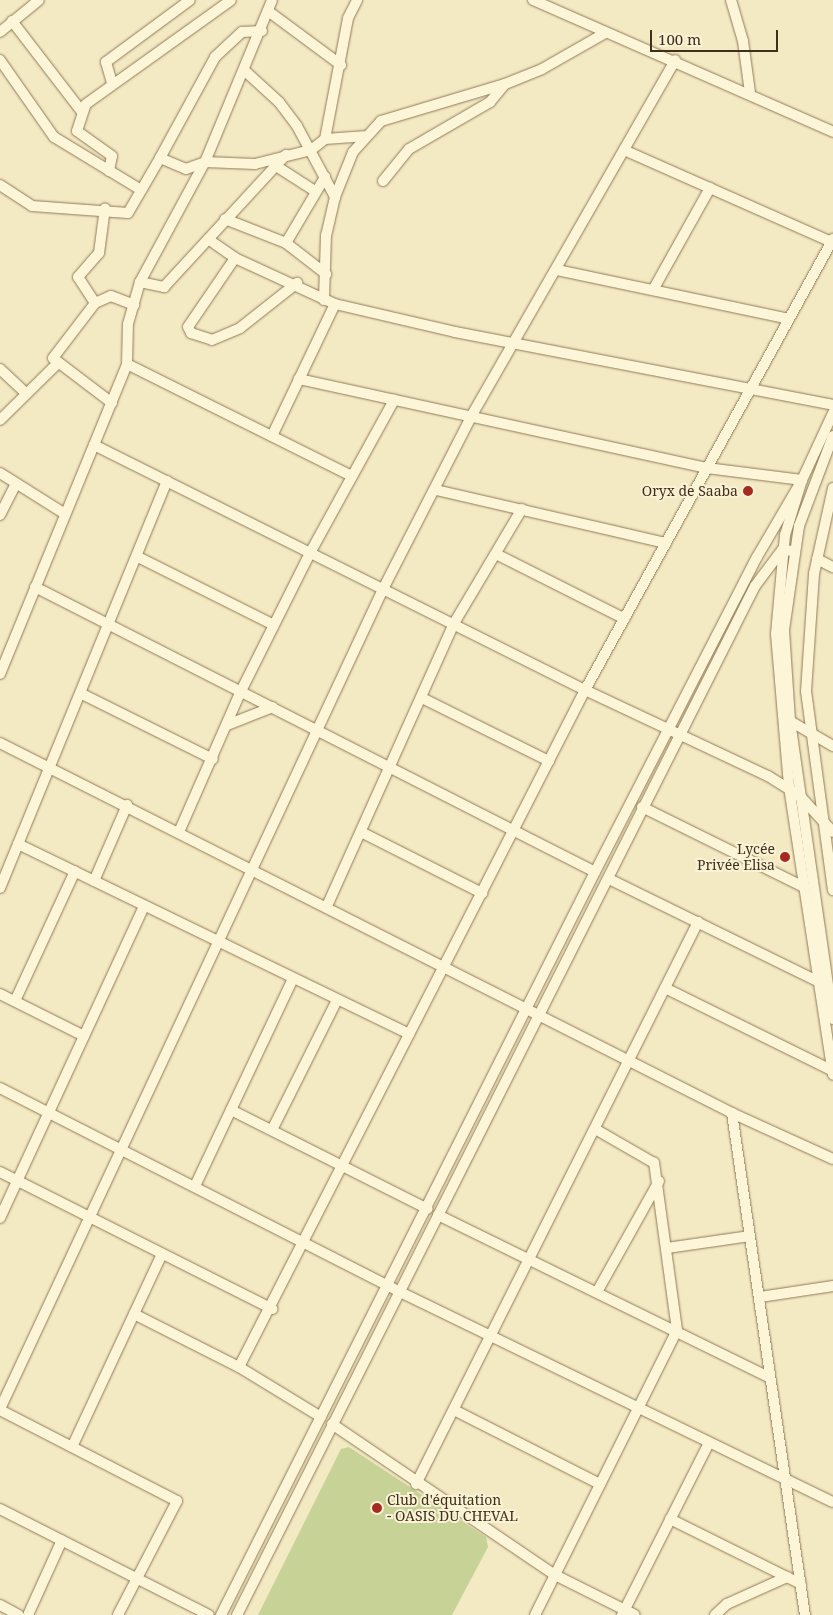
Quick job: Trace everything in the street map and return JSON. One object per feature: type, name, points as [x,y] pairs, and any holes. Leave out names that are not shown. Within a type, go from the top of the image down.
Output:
[{"type":"street","points":[[0,32],[39,0]]},
{"type":"street","points":[[112,83],[106,62],[190,0]]},
{"type":"street","points":[[109,171],[112,156],[77,131],[82,112],[112,83],[231,0]]},
{"type":"street","points":[[324,139],[341,65],[348,18],[357,0]]},
{"type":"street","points":[[533,0],[605,33],[675,60],[833,132]]},
{"type":"street","points":[[731,0],[743,41],[750,93]]},
{"type":"street","points":[[1,669],[112,403],[126,364],[128,324],[140,282],[206,162],[262,31],[269,4],[341,65]]},
{"type":"street","points":[[12,21],[82,112]]},
{"type":"street","points":[[0,185],[32,206],[105,208],[131,212],[141,190],[215,57],[242,32],[262,31]]},
{"type":"street","points":[[324,300],[326,235],[335,197],[364,136],[392,114],[505,84],[549,65],[605,33]]},
{"type":"street","points":[[0,60],[54,137],[141,190]]},
{"type":"street","points":[[118,1615],[140,1576],[177,1501],[0,1410],[219,942],[316,729],[383,589],[436,490],[472,415],[516,344],[675,60]]},
{"type":"street","points":[[245,71],[280,102],[311,150],[335,197]]},
{"type":"street","points":[[383,181],[409,148],[490,102],[505,84]]},
{"type":"street","points":[[160,158],[186,169],[206,162],[255,164],[311,150],[324,139],[364,136]]},
{"type":"street","points":[[239,1367],[272,1309],[585,690],[832,241],[624,150]]},
{"type":"street","points":[[140,282],[164,287],[225,219],[248,201],[286,155]]},
{"type":"street","points":[[276,166],[315,191]]},
{"type":"street","points":[[286,242],[325,177]]},
{"type":"street","points":[[653,290],[710,188]]},
{"type":"street","points":[[95,303],[78,277],[99,253],[105,208]]},
{"type":"street","points":[[225,219],[286,242],[326,274]]},
{"type":"street","points":[[208,239],[235,258],[297,283],[324,300],[335,304],[516,344],[750,392],[833,405]]},
{"type":"street","points":[[235,258],[188,327],[190,333],[212,340],[240,328],[297,283]]},
{"type":"street","points":[[557,270],[789,319]]},
{"type":"street","points":[[112,403],[57,364],[54,355],[95,303],[112,296],[134,305]]},
{"type":"street","points":[[272,436],[335,304]]},
{"type":"street","points":[[0,420],[57,364]]},
{"type":"street","points":[[126,364],[352,476]]},
{"type":"street","points":[[0,369],[26,393]]},
{"type":"street","points":[[299,379],[472,415],[707,468],[802,480]]},
{"type":"street","points":[[179,832],[213,759],[241,691],[310,553],[394,400]]},
{"type":"street","points":[[221,1615],[320,1417],[390,1287],[595,872],[757,557],[802,480],[833,413]]},
{"type":"street","points":[[833,436],[810,490],[794,550],[784,630],[790,721],[799,795],[833,1019]]},
{"type":"street","points":[[94,445],[585,690],[682,734],[789,787],[799,795],[833,832]]},
{"type":"street","points":[[0,473],[66,514]]},
{"type":"street","points":[[802,480],[782,550],[776,676],[789,787],[833,1073]]},
{"type":"street","points":[[0,888],[111,626],[167,481]]},
{"type":"street","points":[[0,514],[16,484]]},
{"type":"street","points":[[833,488],[817,559],[806,691],[833,890]]},
{"type":"street","points":[[436,490],[666,543]]},
{"type":"street","points":[[327,906],[422,698],[453,624],[522,510]]},
{"type":"street","points":[[782,550],[794,550]]},
{"type":"street","points":[[237,1615],[539,1014],[609,879],[642,807],[682,734],[755,586],[782,550]]},
{"type":"street","points":[[496,554],[625,618]]},
{"type":"street","points":[[138,557],[274,625]]},
{"type":"street","points":[[817,559],[833,567]]},
{"type":"street","points":[[35,587],[514,829],[595,872]]},
{"type":"street","points":[[82,694],[213,759]]},
{"type":"street","points":[[422,698],[549,760]]},
{"type":"street","points":[[227,725],[273,707]]},
{"type":"street","points":[[790,721],[812,736],[833,746]]},
{"type":"street","points":[[0,743],[445,964],[732,1113],[833,1159]]},
{"type":"street","points":[[94,881],[126,805]]},
{"type":"street","points":[[642,807],[804,887]]},
{"type":"street","points":[[361,832],[482,893]]},
{"type":"street","points":[[18,844],[293,979],[410,1034]]},
{"type":"street","points":[[15,1001],[74,872]]},
{"type":"street","points":[[609,879],[820,982]]},
{"type":"street","points":[[0,1218],[144,906]]},
{"type":"street","points":[[416,1484],[698,922]]},
{"type":"street","points":[[195,1186],[293,979]]},
{"type":"street","points":[[665,988],[833,1073]]},
{"type":"street","points":[[0,994],[84,1036]]},
{"type":"street","points":[[272,1130],[337,1000]]},
{"type":"street","points":[[0,1088],[306,1241],[400,1292],[639,1406],[709,1443],[833,1502]]},
{"type":"street","points":[[231,1110],[344,1165],[428,1209]]},
{"type":"street","points":[[732,1113],[760,1297],[768,1376],[805,1615]]},
{"type":"street","points":[[535,1615],[676,1330],[659,1181],[652,1160],[594,1129]]},
{"type":"street","points":[[0,1172],[272,1309]]},
{"type":"street","points":[[597,1292],[659,1181]]},
{"type":"street","points":[[438,1215],[530,1258],[768,1376]]},
{"type":"street","points":[[667,1248],[750,1236]]},
{"type":"street","points":[[72,1447],[162,1254]]},
{"type":"street","points":[[760,1297],[833,1286]]},
{"type":"street","points":[[134,1314],[239,1367],[320,1417]]},
{"type":"street","points":[[454,1410],[600,1484]]},
{"type":"street","points":[[332,1424],[416,1484],[555,1575],[623,1614],[635,1615]]},
{"type":"street","points":[[623,1614],[709,1443]]},
{"type":"street","points":[[0,1509],[140,1576],[209,1615]]},
{"type":"street","points":[[670,1520],[801,1584]]},
{"type":"street","points":[[28,1615],[62,1540]]},
{"type":"street","points":[[715,1615],[727,1604],[786,1577]]},
{"type":"street","points":[[0,1605],[19,1615]]},
{"type":"green space","name":"Club d'équitation - OASIS DU CHEVAL","points":[[349,1447],[486,1537],[488,1547],[452,1615],[258,1615],[341,1449]]},
{"type":"place","name":"Oryx de Saaba","points":[[748,491]]},
{"type":"place","name":"Lycée Privée Elisa","points":[[785,857]]},
{"type":"place","name":"Club d'équitation - OASIS DU CHEVAL","points":[[377,1508]]}]
